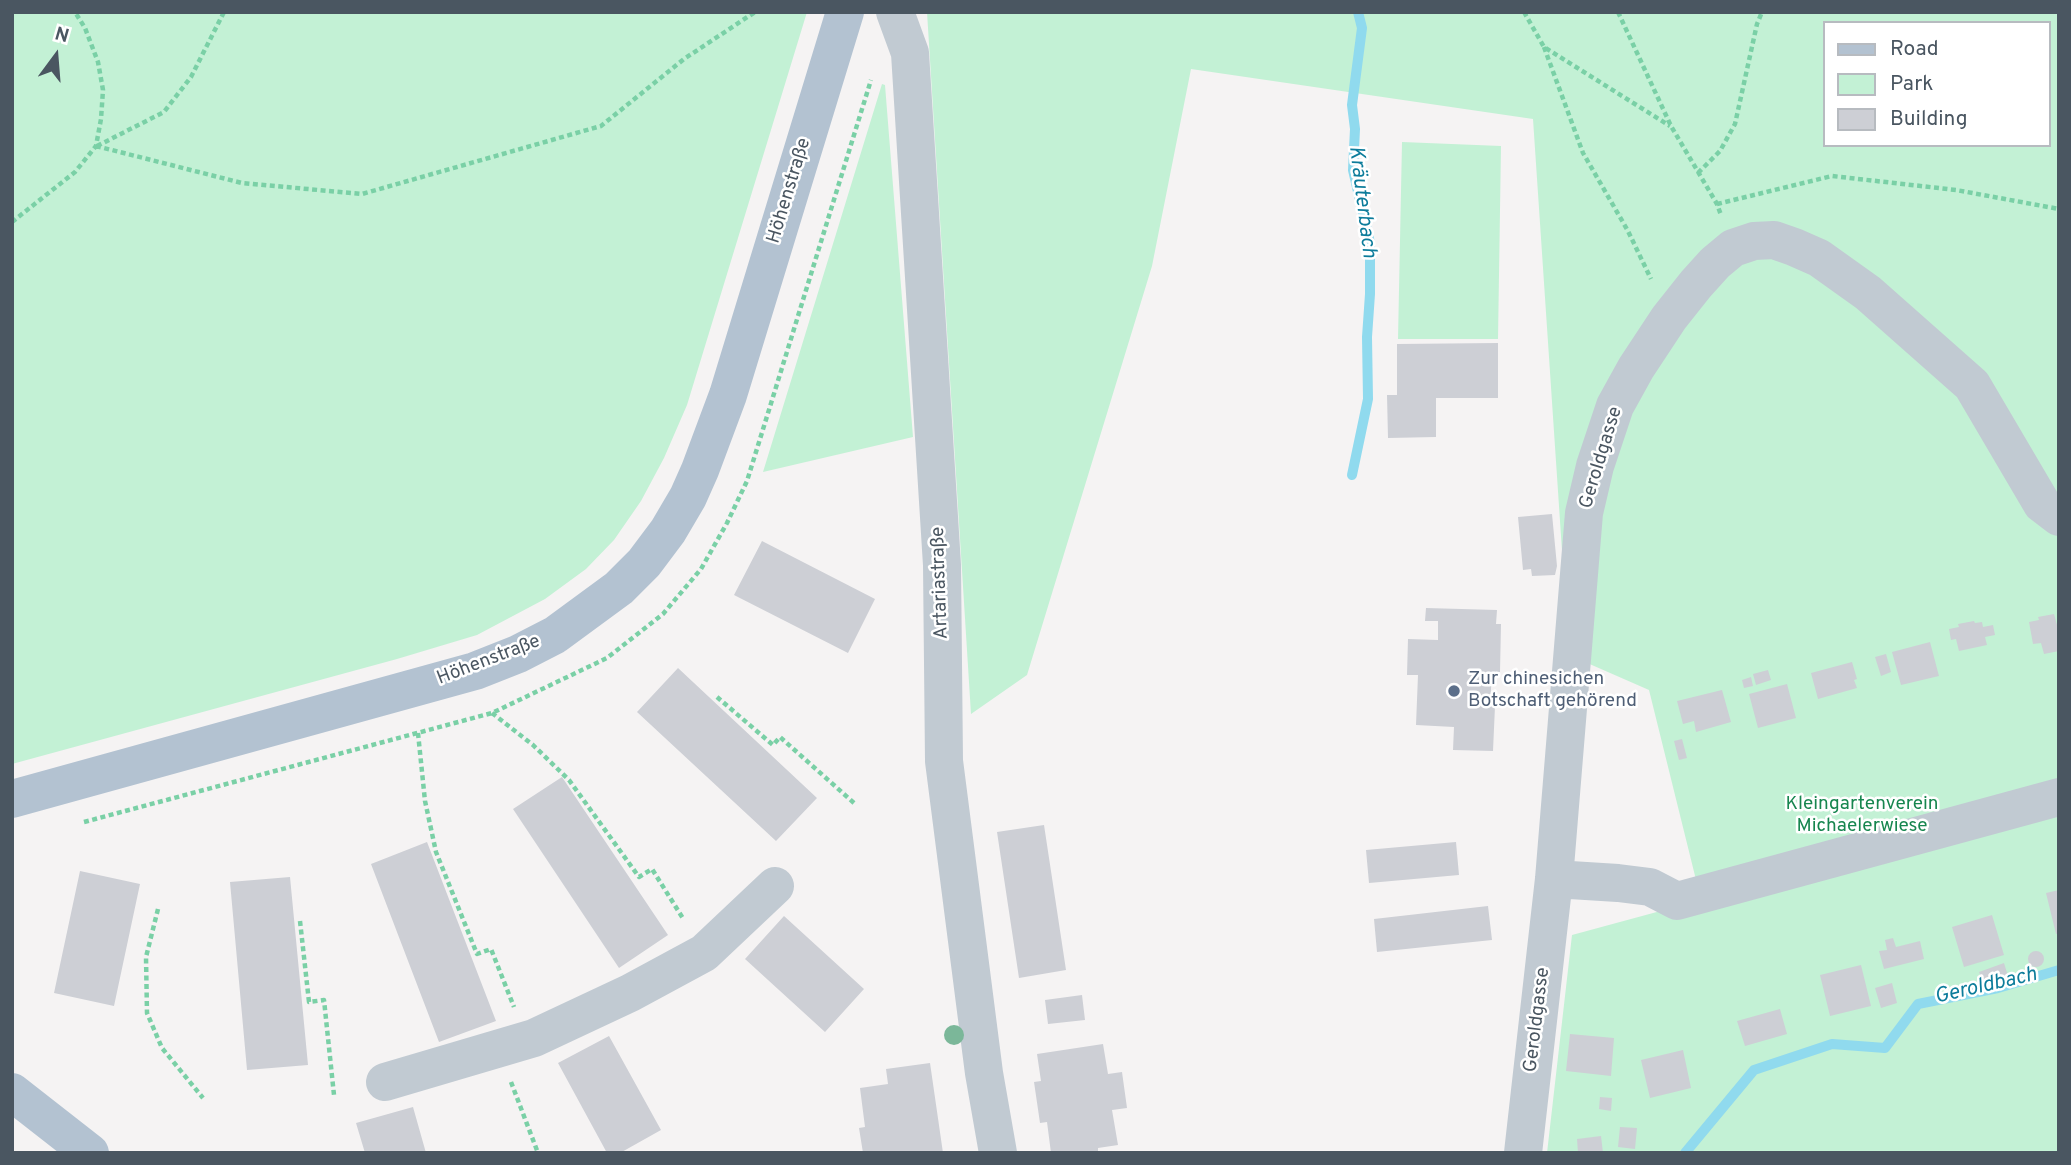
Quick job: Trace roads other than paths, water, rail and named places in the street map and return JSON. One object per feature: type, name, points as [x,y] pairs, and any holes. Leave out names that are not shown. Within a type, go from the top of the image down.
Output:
[{"type":"main road","name":"Höhenstraße","points":[[17,800],[475,671],[518,654],[555,635],[619,588],[668,531],[700,470],[728,395],[845,12]]},
{"type":"main road","points":[[12,1092],[90,1153]]},
{"type":"street","name":"Artariastraße","points":[[895,12],[909,53],[942,565],[944,761],[982,1059],[999,1153]]},
{"type":"street","name":"Geroldgasse","points":[[1523,1153],[1555,879],[1584,513],[1595,466],[1615,406],[1669,318],[1715,263],[1733,248],[1755,241],[1774,240],[1819,258],[1868,293],[1972,385],[2042,504],[2059,517]]},
{"type":"street","points":[[1555,879],[1650,887],[1677,901],[2059,797]]},
{"type":"street","points":[[385,1082],[528,1040],[630,993],[704,953],[775,886]]},
{"type":"waterway","name":"Kräuterbach","points":[[1352,475],[1368,399],[1367,337],[1370,294],[1370,243],[1353,170],[1355,129],[1352,105],[1362,28],[1358,12]]},
{"type":"waterway","name":"Geroldbach","points":[[1685,1153],[1754,1070],[1832,1044],[1885,1048],[1918,1004],[1998,988],[2059,970]]},
{"type":"place","name":"Zur chinesichen Botschaft gehörend","points":[[1454,691]]},
{"type":"park label","name":"Kleingartenverein Michaelerwiese","points":[[1862,816]]}]
